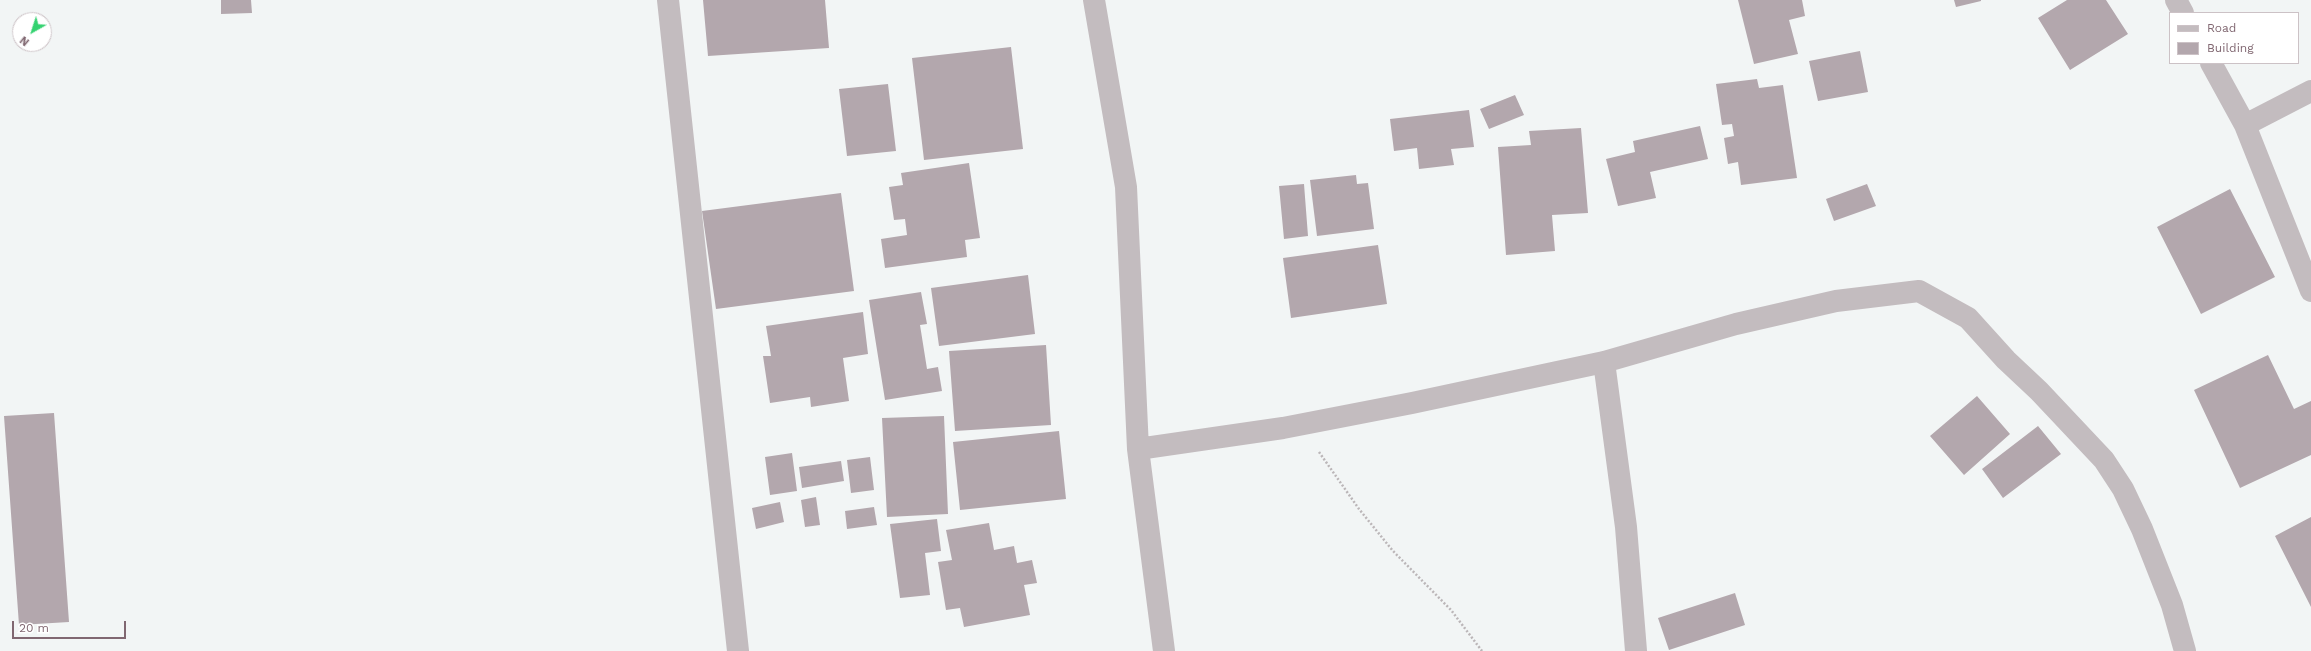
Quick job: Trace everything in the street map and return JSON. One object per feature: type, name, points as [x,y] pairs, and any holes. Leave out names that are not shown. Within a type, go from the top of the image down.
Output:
[{"type":"street","points":[[668,0],[738,651]]},
{"type":"street","points":[[1094,0],[1126,187],[1138,449],[1164,651]]},
{"type":"street","points":[[2176,0],[2182,12]]},
{"type":"street","points":[[2212,64],[2245,125],[2311,292]]},
{"type":"street","points":[[2245,125],[2311,91]]},
{"type":"street","points":[[1138,449],[1299,424],[1412,403],[1604,362],[1736,324],[1836,301],[1919,291],[1968,318],[2006,360],[2039,391],[2104,460],[2123,490],[2142,529],[2172,605],[2185,651]]},
{"type":"street","points":[[1604,362],[1626,527],[1636,651]]},
{"type":"path","points":[[1299,424],[1359,509],[1393,551],[1451,610],[1482,651]]},
{"type":"building","points":[[221,0],[251,0],[252,13],[221,14]]},
{"type":"building","points":[[703,0],[825,0],[829,48],[708,56]]},
{"type":"building","points":[[1738,0],[1802,0],[1805,16],[1789,20],[1798,54],[1754,64]]},
{"type":"building","points":[[1954,0],[1981,0],[1981,1],[1956,7]]},
{"type":"building","points":[[2067,0],[2106,0],[2128,34],[2070,70],[2038,18]]},
{"type":"building","points":[[1011,47],[1023,149],[924,160],[912,58]]},
{"type":"building","points":[[1860,51],[1868,92],[1818,101],[1809,61]]},
{"type":"building","points":[[1757,79],[1759,88],[1783,85],[1797,178],[1741,185],[1738,162],[1728,164],[1724,138],[1734,136],[1732,124],[1722,125],[1716,84]]},
{"type":"building","points":[[888,84],[896,151],[847,156],[839,89]]},
{"type":"building","points":[[1515,95],[1524,115],[1489,129],[1480,109]]},
{"type":"building","points":[[1469,110],[1474,147],[1451,149],[1454,165],[1419,169],[1417,148],[1394,151],[1390,119]]},
{"type":"building","points":[[1700,126],[1708,159],[1650,172],[1656,198],[1618,206],[1606,159],[1635,152],[1633,141]]},
{"type":"building","points":[[1581,128],[1588,213],[1552,215],[1555,251],[1506,255],[1498,147],[1531,145],[1529,131]]},
{"type":"building","points":[[969,163],[980,238],[965,240],[967,257],[885,268],[881,239],[907,235],[905,219],[894,220],[889,187],[903,185],[901,173]]},
{"type":"building","points":[[1356,175],[1357,184],[1368,183],[1374,229],[1317,236],[1310,180]]},
{"type":"building","points":[[1304,184],[1308,236],[1284,239],[1279,186]]},
{"type":"building","points":[[1867,184],[1876,206],[1834,221],[1826,199]]},
{"type":"building","points":[[2230,189],[2275,277],[2201,314],[2157,227]]},
{"type":"building","points":[[841,193],[854,291],[716,309],[702,211]]},
{"type":"building","points":[[1378,245],[1387,304],[1291,318],[1283,258]]},
{"type":"building","points":[[1028,275],[1035,334],[939,346],[931,288]]},
{"type":"building","points":[[921,292],[927,324],[920,325],[927,369],[938,367],[942,391],[885,400],[869,300]]},
{"type":"building","points":[[863,312],[868,354],[843,358],[849,401],[811,407],[810,397],[770,403],[763,356],[771,356],[766,326]]},
{"type":"building","points":[[1046,345],[1051,425],[955,431],[949,351]]},
{"type":"building","points":[[2268,355],[2294,409],[2311,401],[2311,455],[2240,488],[2194,390]]},
{"type":"building","points":[[1977,396],[2010,434],[1964,475],[1930,436]]},
{"type":"building","points":[[54,413],[69,622],[19,625],[4,416]]},
{"type":"building","points":[[944,416],[948,514],[887,517],[882,418]]},
{"type":"building","points":[[2038,426],[2061,454],[2003,498],[1982,469]]},
{"type":"building","points":[[1059,431],[1066,499],[960,510],[953,442]]},
{"type":"building","points":[[792,453],[797,491],[770,495],[765,457]]},
{"type":"building","points":[[870,457],[874,490],[851,493],[847,460]]},
{"type":"building","points":[[841,461],[844,481],[802,488],[799,467]]},
{"type":"building","points":[[816,497],[820,525],[805,527],[801,500]]},
{"type":"building","points":[[780,502],[784,522],[756,529],[752,508]]},
{"type":"building","points":[[874,507],[877,525],[847,529],[845,511]]},
{"type":"building","points":[[2311,517],[2311,607],[2275,536]]},
{"type":"building","points":[[937,519],[941,551],[925,553],[930,595],[900,598],[890,524]]},
{"type":"building","points":[[989,523],[994,550],[1014,546],[1017,563],[1032,560],[1037,583],[1024,585],[1030,615],[964,627],[960,608],[946,610],[938,562],[952,560],[946,530]]},
{"type":"building","points":[[1735,593],[1745,625],[1669,650],[1658,618]]}]
